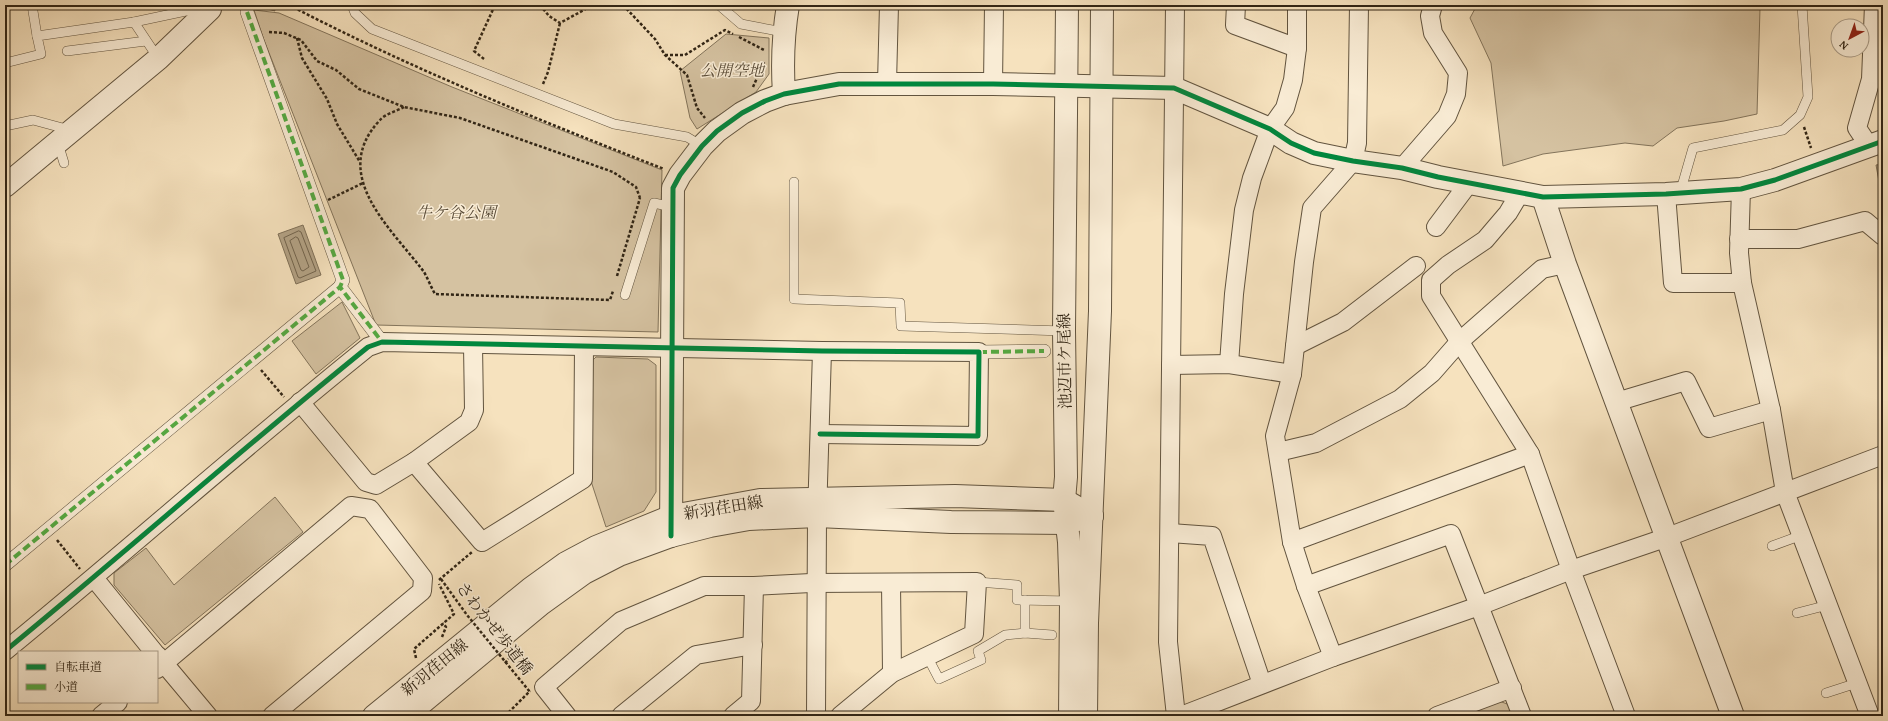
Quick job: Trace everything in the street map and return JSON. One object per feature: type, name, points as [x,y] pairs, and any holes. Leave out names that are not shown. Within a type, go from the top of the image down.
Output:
[{"type":"street","points":[[784,94],[782,64],[784,32],[788,5]]},
{"type":"street","points":[[887,83],[889,5]]},
{"type":"street","points":[[993,84],[994,5]]},
{"type":"street","name":"池辺市ケ尾線","points":[[1067,5],[1064,331],[1066,477],[1064,500],[1067,523],[1071,601],[1070,716]]},
{"type":"street","name":"池辺市ケ尾線","points":[[1086,716],[1087,623],[1100,311],[1102,5]]},
{"type":"street","points":[[1175,5],[1168,642],[1176,716]]},
{"type":"street","points":[[1236,5],[1236,25],[1297,48]]},
{"type":"street","points":[[1229,364],[1234,294],[1244,210],[1252,178],[1270,129],[1285,108],[1293,80],[1297,48],[1298,5]]},
{"type":"street","points":[[1333,657],[1306,586],[1292,542],[1275,436],[1292,374],[1304,262],[1312,208],[1353,161],[1357,143],[1359,5]]},
{"type":"street","points":[[1402,168],[1447,116],[1456,94],[1458,73],[1433,34],[1430,16],[1433,5]]},
{"type":"street","points":[[1874,5],[1871,79],[1857,128],[1876,144]]},
{"type":"street","points":[[5,186],[158,59],[210,9]]},
{"type":"street","points":[[5,565],[340,287],[343,280],[247,12]]},
{"type":"street","points":[[671,526],[673,348],[663,205],[680,175],[709,138],[742,113],[765,101],[784,94],[838,84],[887,83],[993,84],[1066,87],[1135,86],[1174,88],[1270,129],[1291,143],[1314,153],[1353,161],[1402,168],[1543,197],[1673,194],[1741,189],[1775,180],[1876,144]]},
{"type":"street","points":[[1436,227],[1469,183]]},
{"type":"street","points":[[1741,189],[1739,240],[1742,283],[1771,410],[1785,492],[1870,716]]},
{"type":"street","points":[[1520,193],[1508,213],[1485,240],[1448,265],[1431,280],[1431,296],[1530,454],[1571,570],[1626,716]]},
{"type":"street","points":[[1673,194],[1673,283],[1742,283]]},
{"type":"street","points":[[1543,197],[1565,264],[1665,538],[1733,716]]},
{"type":"street","points":[[1739,240],[1798,238],[1865,221],[1883,236]]},
{"type":"street","points":[[1278,452],[1316,442],[1400,398],[1432,373],[1460,341],[1542,269],[1565,264]]},
{"type":"street","points":[[1295,346],[1343,322],[1416,266]]},
{"type":"street","points":[[340,287],[382,342]]},
{"type":"street","points":[[5,651],[296,405],[368,347],[382,342],[822,351],[1044,351]]},
{"type":"street","points":[[296,405],[366,482],[376,485],[414,462],[469,422],[474,410],[473,345]]},
{"type":"street","points":[[414,462],[482,542],[583,479],[584,347]]},
{"type":"street","points":[[816,716],[818,507],[822,351]]},
{"type":"street","points":[[820,434],[978,436],[978,352]]},
{"type":"street","points":[[1170,366],[1229,364],[1292,374]]},
{"type":"street","points":[[1616,402],[1686,381],[1709,428],[1771,410]]},
{"type":"street","points":[[1292,542],[1530,454]]},
{"type":"street","points":[[1181,716],[1333,657],[1479,606],[1571,570],[1665,538],[1883,455]]},
{"type":"street","name":"新羽荏田線","points":[[818,507],[955,496],[1064,500]]},
{"type":"street","name":"新羽荏田線","points":[[374,716],[530,589],[566,563],[596,547],[760,500],[951,522],[1067,523],[1092,516]]},
{"type":"street","points":[[1064,500],[1092,516]]},
{"type":"street","points":[[208,716],[158,660],[351,506],[370,509],[423,578],[422,591],[272,716]]},
{"type":"street","name":"新羽荏田線","points":[[406,716],[541,604],[584,573],[671,526]]},
{"type":"street","points":[[1170,533],[1212,536],[1262,684]]},
{"type":"street","points":[[1306,586],[1451,534],[1522,716]]},
{"type":"street","points":[[92,579],[151,651]]},
{"type":"street","points":[[567,716],[537,689],[621,621],[704,586],[754,586],[817,583],[977,582],[974,634],[892,672],[840,716]]},
{"type":"street","points":[[891,583],[892,672]]},
{"type":"street","points":[[732,716],[751,701],[754,586]]},
{"type":"street","points":[[621,716],[696,655],[753,645]]},
{"type":"street","points":[[1437,716],[1512,688]]},
{"type":"street","points":[[101,716],[117,703]]},
{"type":"lane","points":[[5,63],[41,54],[32,5]]},
{"type":"lane","points":[[352,5],[355,13],[372,28],[614,124],[687,137],[709,138]]},
{"type":"lane","points":[[719,5],[741,24],[784,32]]},
{"type":"lane","points":[[1673,194],[1693,148],[1783,130],[1800,115],[1808,97],[1802,5]]},
{"type":"lane","points":[[37,36],[134,22],[200,8],[210,9]]},
{"type":"lane","points":[[134,22],[158,59]]},
{"type":"lane","points":[[67,51],[146,41]]},
{"type":"lane","points":[[5,126],[33,120],[64,136],[64,163]]},
{"type":"lane","points":[[794,182],[794,299],[900,303],[902,326],[1064,331]]},
{"type":"lane","points":[[625,295],[663,205]]},
{"type":"lane","points":[[1772,546],[1802,536]]},
{"type":"lane","points":[[977,582],[1017,585],[1017,600],[1071,601]]},
{"type":"lane","points":[[1025,600],[1025,633]]},
{"type":"lane","points":[[1797,613],[1828,605]]},
{"type":"lane","points":[[927,656],[939,678],[981,660],[978,651],[1005,634],[1025,633],[1052,635]]},
{"type":"lane","points":[[1826,693],[1857,683]]},
{"type":"path","points":[[288,5],[412,66],[488,99],[680,175]]},
{"type":"path","points":[[487,61],[474,51],[494,5]]},
{"type":"path","points":[[540,5],[548,16],[560,23]]},
{"type":"path","points":[[548,72],[560,23],[593,5]]},
{"type":"path","points":[[622,5],[655,39],[665,55],[687,76],[697,108],[709,138]]},
{"type":"path","points":[[665,55],[685,55],[725,30],[764,49],[765,54]]},
{"type":"path","points":[[255,32],[284,34],[301,40],[317,61],[336,70],[359,89],[404,107],[460,118],[613,172],[636,187],[640,198],[616,278]]},
{"type":"path","points":[[297,38],[302,58],[328,99],[337,124],[360,162]]},
{"type":"path","points":[[742,113],[766,59]]},
{"type":"path","points":[[404,107],[380,120],[364,144],[360,162],[363,183],[379,217],[424,273],[435,294],[610,300],[614,286]]},
{"type":"path","points":[[1800,115],[1812,152]]},
{"type":"path","points":[[317,206],[363,183]]},
{"type":"path","points":[[640,198],[663,205]]},
{"type":"path","points":[[252,359],[296,405]]},
{"type":"path","points":[[48,528],[92,579]]},
{"type":"path","points":[[422,591],[441,579],[471,554],[482,542]]},
{"type":"path","points":[[417,660],[414,649],[454,614],[437,581]]},
{"type":"path","points":[[441,639],[446,627],[443,623]]},
{"type":"path","points":[[505,716],[537,689]]},
{"type":"green space","points":[[252,5],[273,5],[275,11]]},
{"type":"green space","points":[[1477,5],[1763,5],[1760,8],[1757,114],[1724,121],[1677,128],[1653,146],[1625,143],[1543,154],[1503,166],[1491,63],[1470,18]]},
{"type":"green space","name":"牛ケ谷公園","points":[[254,10],[279,13],[452,87],[662,170],[658,332],[376,325],[264,40]]},
{"type":"green space","name":"公開空地","points":[[726,34],[769,38],[769,74],[756,92],[697,129],[690,118],[680,71]]},
{"type":"green space","points":[[342,302],[360,338],[316,374],[292,341]]},
{"type":"green space","points":[[596,357],[648,359],[656,365],[656,492],[644,511],[606,527],[590,478],[591,362]]},
{"type":"green space","points":[[275,497],[303,532],[165,645],[114,585],[114,573],[146,548],[174,585]]},
{"type":"green space","points":[[1499,701],[1510,705],[1515,716],[1459,716]]},
{"type":"water","points":[[1883,164],[1883,186],[1880,187],[1876,165]]},
{"type":"water","points":[[303,225],[321,275],[296,284],[278,234]]},
{"type":"marked path","points":[[247,12],[343,280],[340,287],[382,342]]},
{"type":"marked path","points":[[5,565],[340,287]]},
{"type":"marked path","points":[[979,352],[1044,351]]},
{"type":"cycle path","points":[[671,536],[673,188],[680,175],[702,146],[717,131],[742,113],[765,101],[784,94],[839,84],[993,84],[1174,88],[1270,129],[1291,143],[1314,153],[1353,161],[1402,168],[1438,177],[1543,197],[1666,194],[1741,189],[1775,180],[1883,141]]},
{"type":"cycle path","points":[[5,651],[322,384],[368,347],[382,342],[822,351],[979,352],[978,436],[820,434]]}]
